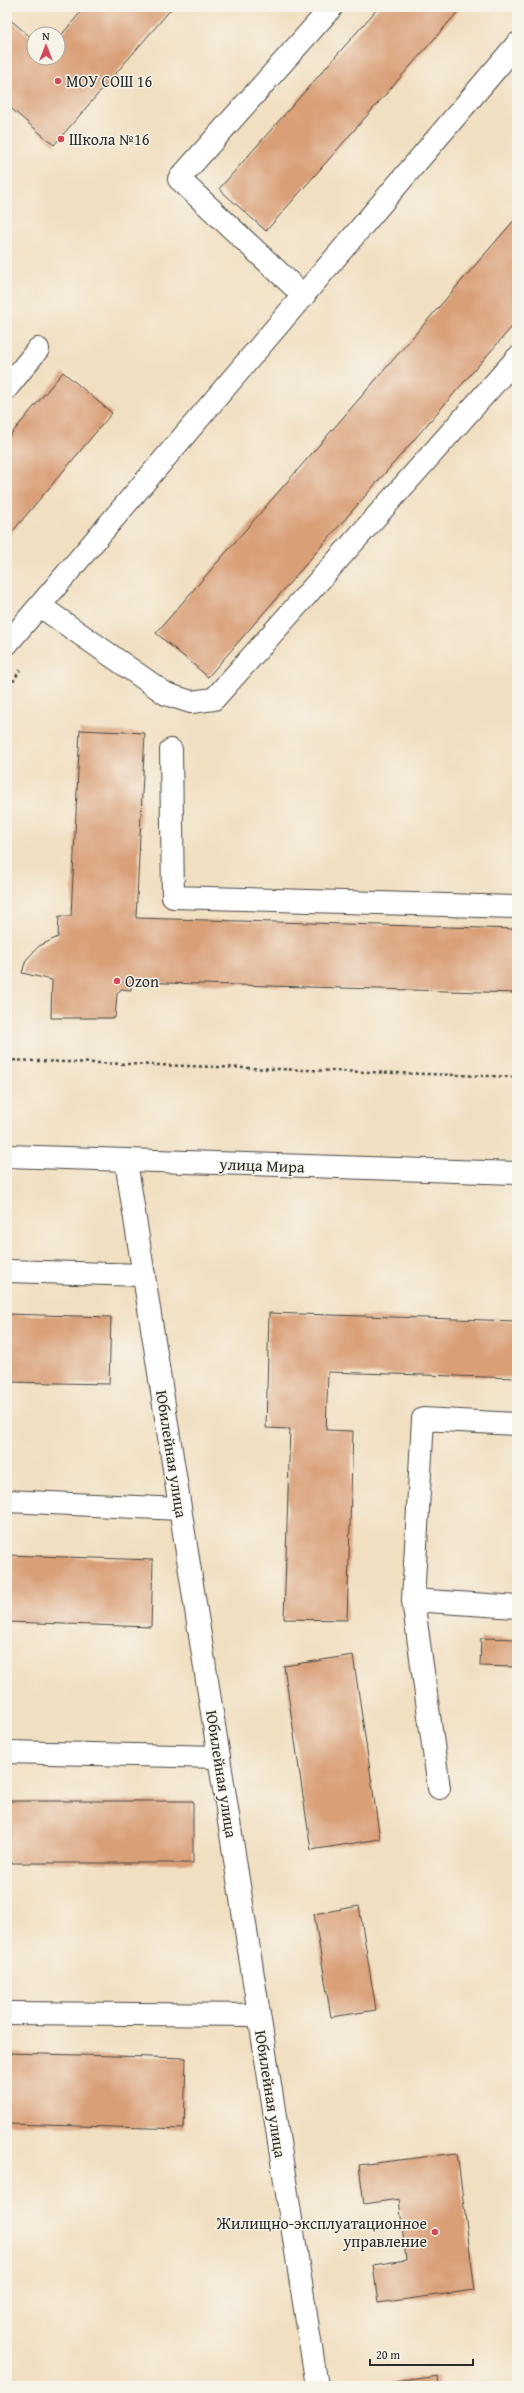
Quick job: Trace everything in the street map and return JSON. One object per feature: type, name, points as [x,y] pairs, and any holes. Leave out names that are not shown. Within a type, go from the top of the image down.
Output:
[{"type":"street","points":[[304,296],[179,179],[332,7]]},
{"type":"street","points":[[7,644],[517,44]]},
{"type":"street","points":[[7,388],[38,349]]},
{"type":"street","points":[[40,606],[166,694],[191,702],[214,699],[517,358]]},
{"type":"street","points":[[171,750],[174,897],[517,907]]},
{"type":"street","name":"улица Мира","points":[[7,1156],[517,1173]]},
{"type":"street","name":"Юбилейная улица","points":[[126,1161],[317,2386]]},
{"type":"street","points":[[7,1272],[144,1275]]},
{"type":"street","points":[[439,1788],[413,1600],[423,1419],[517,1424]]},
{"type":"street","points":[[7,1501],[180,1509]]},
{"type":"street","points":[[413,1600],[517,1607]]},
{"type":"street","points":[[7,1752],[219,1757]]},
{"type":"street","points":[[7,2013],[259,2015]]},
{"type":"path","points":[[7,1060],[517,1076]]},
{"type":"building","name":"МОУ СОШ 16","points":[[85,7],[173,7],[54,145],[7,105],[7,17],[26,33],[26,66],[66,66],[66,30]]},
{"type":"building","points":[[379,7],[462,7],[266,231],[219,189]]},
{"type":"building","points":[[517,217],[517,321],[208,677],[156,633]]},
{"type":"building","points":[[63,372],[112,413],[7,538],[7,439]]},
{"type":"building","points":[[80,730],[145,733],[136,918],[517,929],[517,993],[131,982],[131,990],[121,989],[117,994],[115,1018],[51,1018],[52,980],[22,973],[26,960],[39,946],[58,937],[59,916],[71,916]]},
{"type":"building","points":[[269,1313],[517,1321],[517,1378],[328,1372],[326,1430],[353,1431],[347,1620],[284,1619],[290,1429],[266,1428]]},
{"type":"building","points":[[7,1314],[111,1317],[109,1384],[7,1382]]},
{"type":"building","points":[[7,1555],[153,1560],[151,1627],[7,1622]]},
{"type":"building","points":[[481,1638],[517,1639],[517,1667],[480,1666]]},
{"type":"building","points":[[353,1655],[380,1839],[311,1850],[284,1666]]},
{"type":"building","points":[[7,1801],[193,1801],[193,1863],[7,1863]]},
{"type":"building","points":[[359,1906],[376,2010],[331,2017],[314,1914]]},
{"type":"building","points":[[7,2053],[186,2058],[184,2129],[7,2124]]},
{"type":"building","name":"Жилищно-эксплуатационное управление","points":[[457,2153],[475,2290],[378,2303],[373,2265],[406,2260],[399,2199],[364,2204],[359,2165]]},
{"type":"building","points":[[438,2376],[439,2386],[388,2386],[388,2383]]},
{"type":"place","name":"МОУ СОШ 16","points":[[58,81]]},
{"type":"place","name":"Школа №16","points":[[61,139]]},
{"type":"place","name":"Ozon","points":[[117,981]]},
{"type":"place","name":"Жилищно-эксплуатационное управление","points":[[435,2232]]}]
